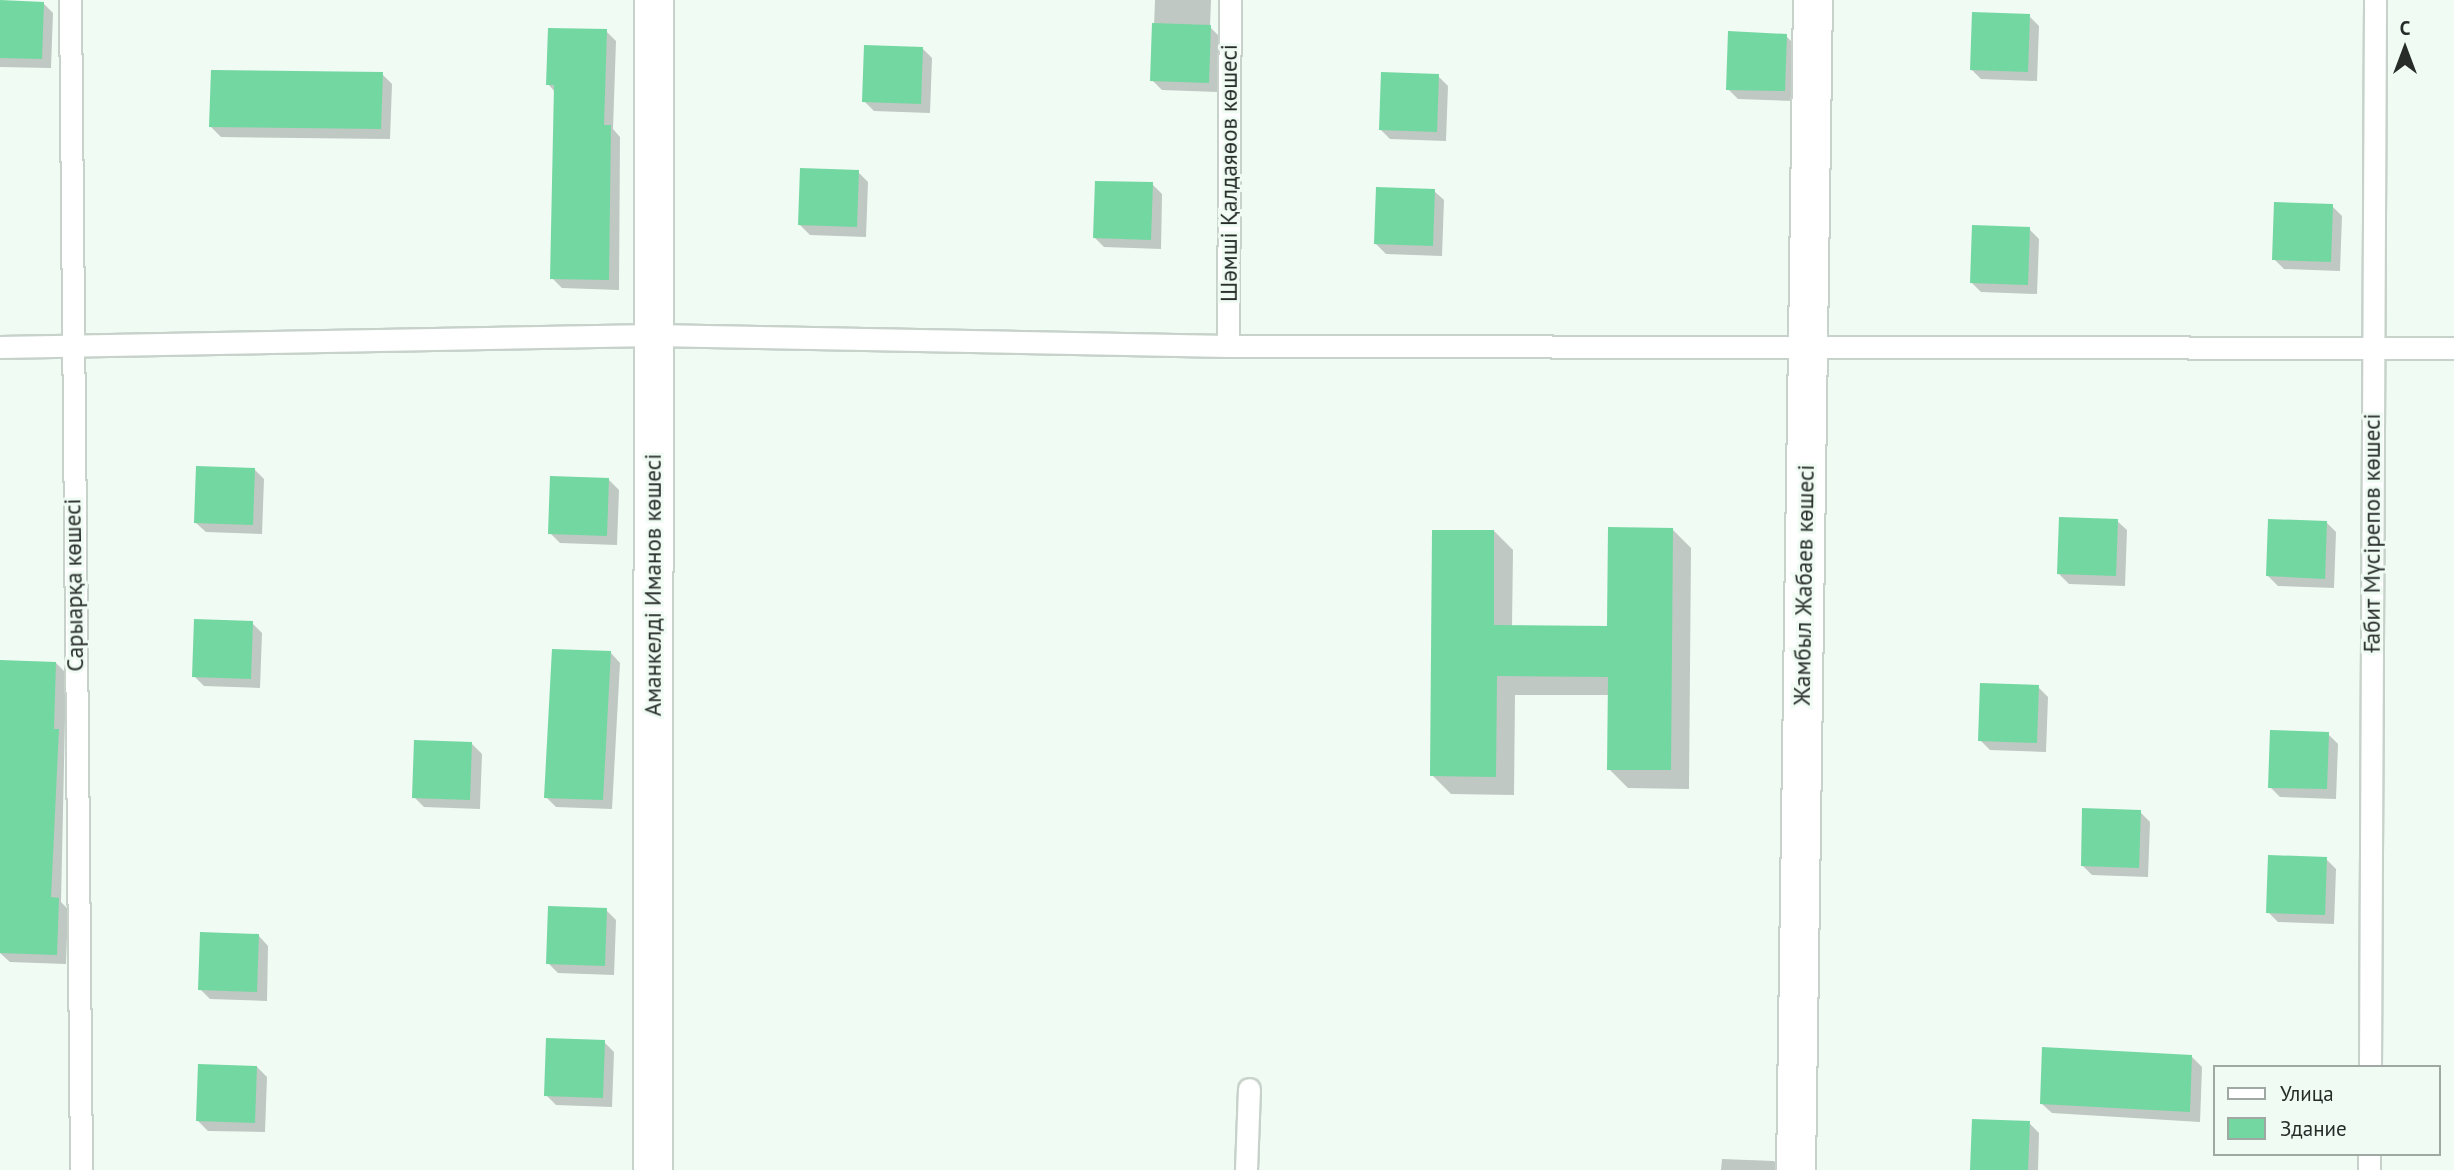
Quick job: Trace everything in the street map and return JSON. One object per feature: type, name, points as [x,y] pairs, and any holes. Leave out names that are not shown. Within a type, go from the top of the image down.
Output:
[{"type":"street","name":"Аманкелді Иманов көшесі","points":[[653,1170],[654,0]]},
{"type":"street","name":"Жамбыл Жабаев көшесі","points":[[1796,1170],[1813,0]]},
{"type":"lane","name":"Сарыарқа көшесі","points":[[70,0],[71,346],[81,1170]]},
{"type":"lane","name":"Шәмші Қалдаяөов көшесі","points":[[1228,346],[1230,0]]},
{"type":"lane","name":"Ғабит Мүсірепов көшесі","points":[[2370,1065],[2375,0]]},
{"type":"lane","points":[[0,348],[653,335],[1228,346],[2454,348]]},
{"type":"lane","points":[[1246,1170],[1249,1089]]},
{"type":"building","points":[[0,0],[44,2],[42,59],[0,58]]},
{"type":"building","points":[[1972,12],[2030,14],[2028,72],[1970,70]]},
{"type":"building","points":[[1152,23],[1211,25],[1209,83],[1150,81]]},
{"type":"building","points":[[548,28],[607,29],[604,125],[611,125],[609,280],[550,279],[554,85],[546,85]]},
{"type":"building","points":[[1728,31],[1787,34],[1785,91],[1726,90]]},
{"type":"building","points":[[864,45],[923,47],[921,104],[862,102]]},
{"type":"building","points":[[211,70],[383,72],[381,129],[209,127]]},
{"type":"building","points":[[1381,72],[1439,74],[1437,132],[1379,130]]},
{"type":"building","points":[[800,168],[859,170],[857,227],[798,225]]},
{"type":"building","points":[[1095,181],[1153,182],[1151,240],[1093,238]]},
{"type":"building","points":[[1376,187],[1435,189],[1433,246],[1374,244]]},
{"type":"building","points":[[2274,202],[2333,204],[2331,262],[2272,260]]},
{"type":"building","points":[[1972,225],[2030,227],[2028,285],[1970,283]]},
{"type":"building","points":[[196,466],[255,468],[253,525],[194,523]]},
{"type":"building","points":[[550,476],[609,478],[607,536],[548,534]]},
{"type":"building","points":[[2059,517],[2118,519],[2116,576],[2057,574]]},
{"type":"building","points":[[2268,519],[2327,521],[2325,579],[2266,576]]},
{"type":"building","points":[[1608,527],[1673,528],[1671,770],[1607,770],[1608,677],[1497,676],[1496,777],[1430,776],[1432,530],[1494,530],[1494,625],[1607,626]]},
{"type":"building","points":[[194,619],[253,621],[251,679],[192,677]]},
{"type":"building","points":[[552,649],[611,651],[603,800],[544,798]]},
{"type":"building","points":[[0,660],[56,662],[54,729],[59,729],[51,897],[59,898],[57,955],[0,953]]},
{"type":"building","points":[[1980,683],[2039,685],[2037,743],[1978,741]]},
{"type":"building","points":[[2270,730],[2329,732],[2327,789],[2268,788]]},
{"type":"building","points":[[414,740],[472,742],[470,800],[412,798]]},
{"type":"building","points":[[2082,808],[2141,810],[2139,868],[2081,866]]},
{"type":"building","points":[[2268,855],[2327,857],[2325,915],[2266,913]]},
{"type":"building","points":[[548,906],[607,908],[605,966],[546,964]]},
{"type":"building","points":[[200,932],[259,934],[257,992],[198,990]]},
{"type":"building","points":[[546,1038],[605,1040],[603,1098],[544,1096]]},
{"type":"building","points":[[2042,1047],[2192,1055],[2190,1112],[2040,1104]]},
{"type":"building","points":[[198,1064],[257,1066],[255,1123],[196,1121]]},
{"type":"building","points":[[1972,1119],[2030,1121],[2028,1170],[1970,1170]]}]
